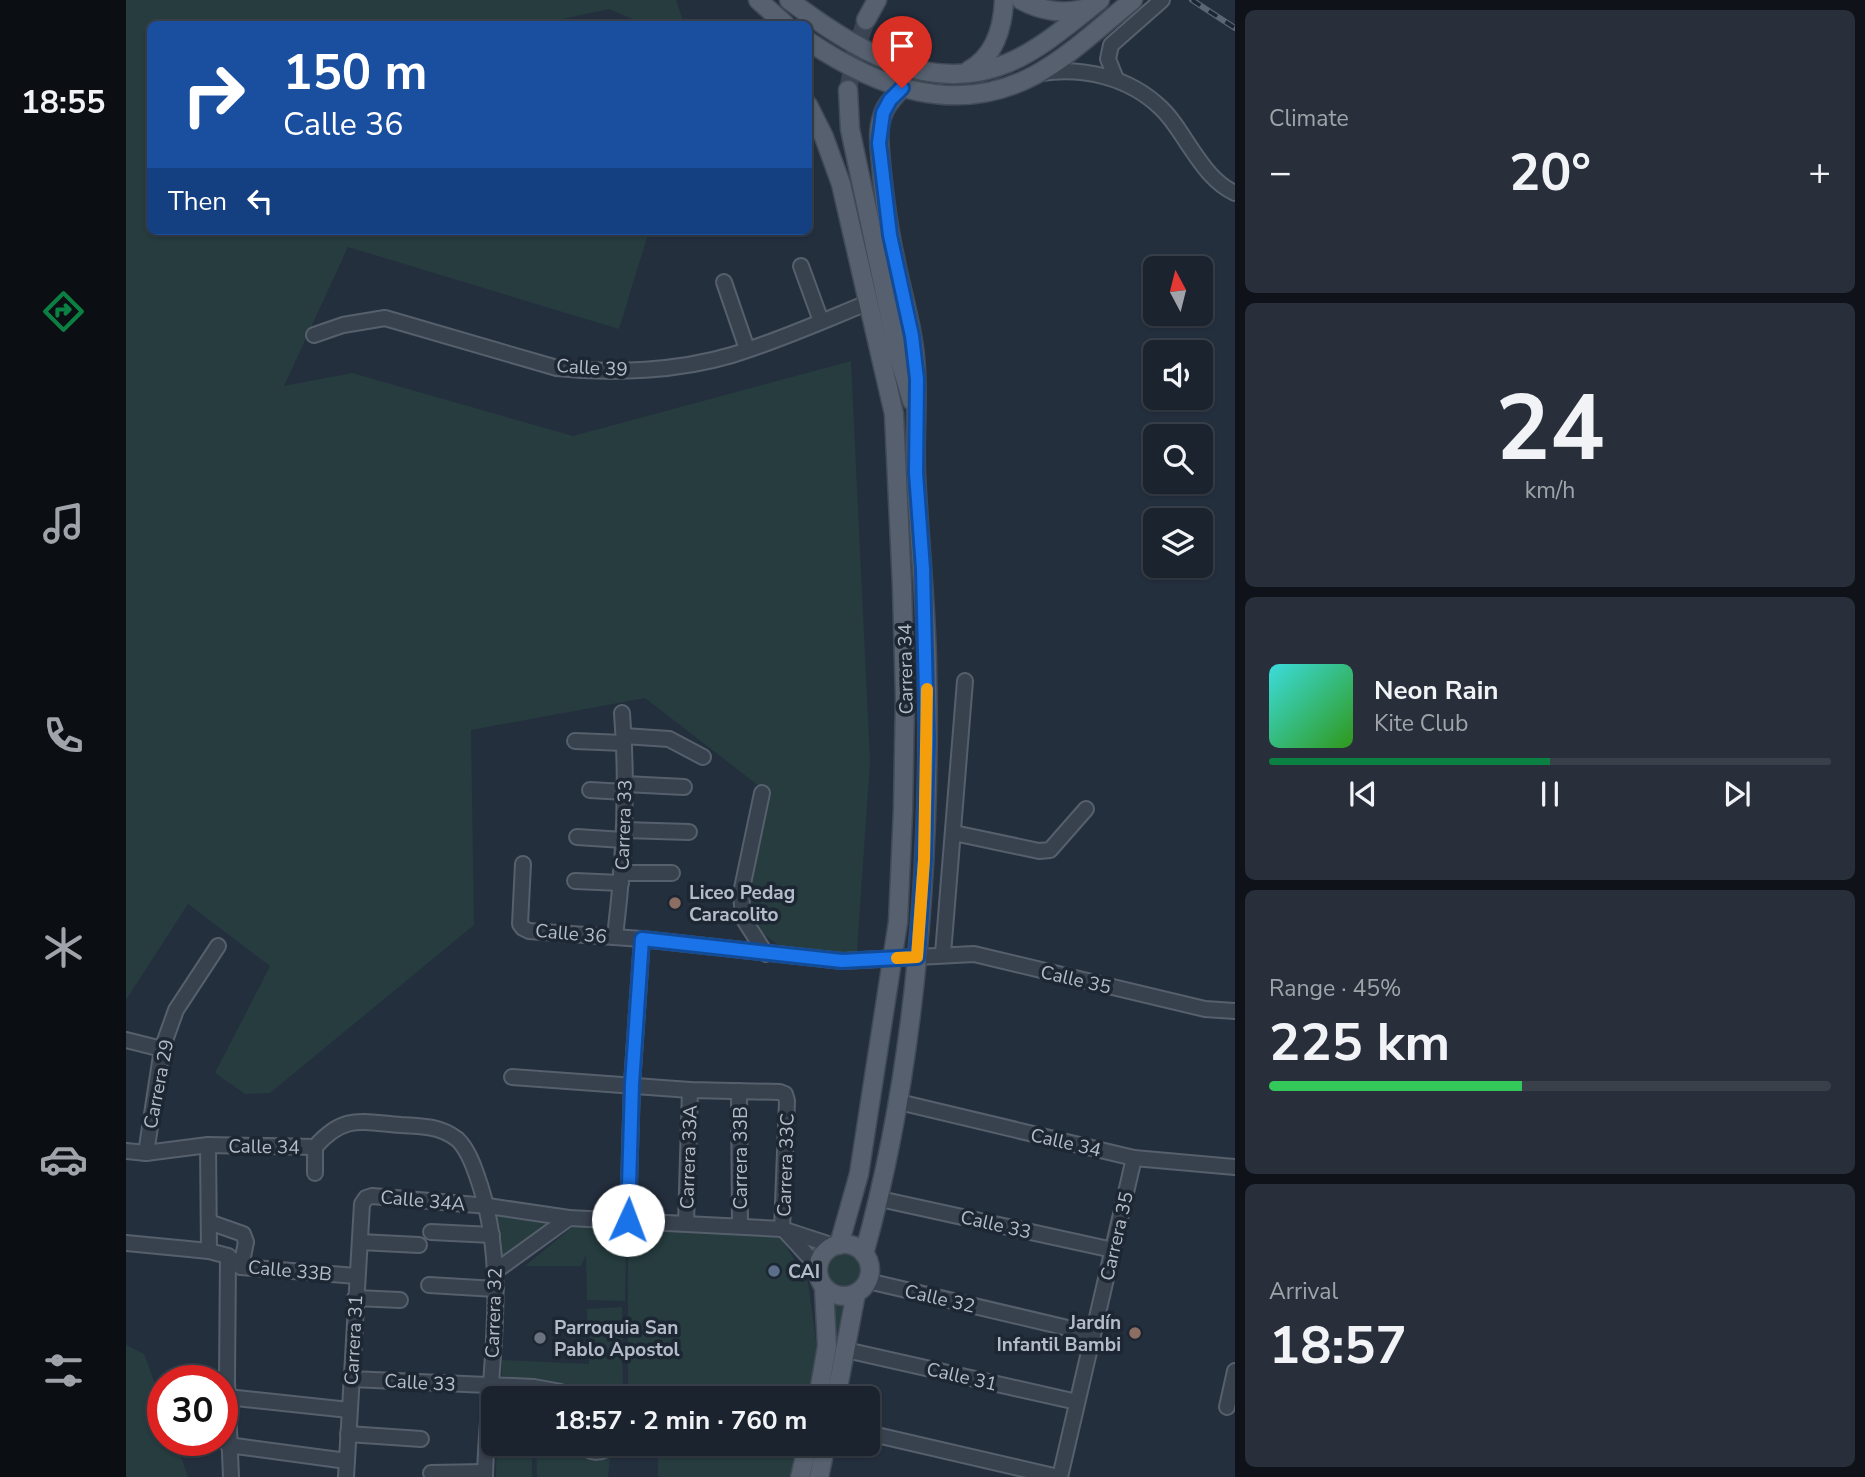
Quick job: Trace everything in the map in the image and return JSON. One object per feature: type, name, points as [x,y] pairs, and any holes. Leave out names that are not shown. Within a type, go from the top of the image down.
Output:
[{"type":"main road","points":[[759,0],[769,21]]},
{"type":"main road","points":[[759,0],[782,21]]},
{"type":"main road","points":[[789,0],[840,35],[900,65],[945,76],[992,68],[1026,54],[1097,3]]},
{"type":"main road","points":[[866,20],[877,0]]},
{"type":"main road","points":[[962,75],[975,67],[994,44],[1003,15],[1004,0]]},
{"type":"main road","points":[[1021,0],[1061,12],[1078,11],[1097,3]]},
{"type":"main road","points":[[812,43],[855,69],[902,88],[947,96],[974,94],[998,90],[1036,74],[1133,0]]},
{"type":"main road","name":"Carrera 34","points":[[864,1254],[880,1199],[899,1102],[917,957],[924,860],[927,721],[923,569],[916,473],[915,356],[890,235],[879,143],[883,113],[890,100],[902,88]]},
{"type":"main road","points":[[848,90],[850,129],[898,354],[915,411]]},
{"type":"main road","name":"Carrera 34","points":[[812,113],[841,184],[894,414],[905,698],[903,823],[894,958],[859,1174],[836,1245]]},
{"type":"main road","points":[[894,414],[898,354]]},
{"type":"main road","points":[[821,1386],[827,1346],[824,1288],[818,1267],[823,1255],[836,1245],[853,1246],[864,1254],[870,1267],[862,1287],[838,1386]]},
{"type":"main road","points":[[824,1288],[836,1295],[850,1296],[862,1287]]},
{"type":"main road","points":[[800,1477],[805,1456]]},
{"type":"main road","points":[[819,1477],[823,1456]]},
{"type":"street","points":[[1116,79],[1108,59],[1111,45],[1162,0]]},
{"type":"street","points":[[1036,74],[1076,71],[1116,79],[1140,92],[1163,110],[1208,172],[1233,192]]},
{"type":"street","points":[[802,266],[821,321]]},
{"type":"street","points":[[724,282],[747,349]]},
{"type":"street","name":"Calle 39","points":[[314,335],[343,325],[385,318],[557,368],[578,370],[679,366],[720,358],[747,349],[867,303]]},
{"type":"street","points":[[943,954],[965,681]]},
{"type":"street","name":"Carrera 33","points":[[615,937],[625,788],[622,713]]},
{"type":"street","points":[[575,741],[669,739],[703,757]]},
{"type":"street","points":[[590,790],[684,787]]},
{"type":"street","points":[[762,793],[741,893],[743,918],[766,954]]},
{"type":"street","points":[[954,833],[1038,852],[1051,850],[1086,809]]},
{"type":"street","points":[[577,837],[689,832]]},
{"type":"street","name":"Calle 36","points":[[523,864],[520,924],[529,931],[642,939],[842,961],[917,957]]},
{"type":"street","points":[[575,881],[672,873]]},
{"type":"street","points":[[628,1220],[632,1084],[642,939]]},
{"type":"street","name":"Carrera 29","points":[[146,1153],[162,1049],[176,1010],[218,946]]},
{"type":"street","name":"Calle 35","points":[[917,957],[974,954],[1205,1009],[1235,1011]]},
{"type":"street","points":[[126,1040],[162,1049]]},
{"type":"street","points":[[512,1077],[739,1091]]},
{"type":"street","name":"Carrera 33A","points":[[686,1223],[690,1090]]},
{"type":"street","name":"Carrera 33C","points":[[739,1091],[780,1091],[788,1101],[782,1229]]},
{"type":"street","name":"Carrera 33B","points":[[739,1091],[740,1226]]},
{"type":"street","name":"Calle 34","points":[[899,1102],[1134,1158],[1235,1167]]},
{"type":"street","name":"Calle 34","points":[[126,1151],[146,1153],[208,1145],[315,1147],[327,1133],[352,1122],[436,1127]]},
{"type":"street","name":"Carrera 32","points":[[436,1127],[458,1140],[473,1163],[488,1206],[497,1270],[491,1386]]},
{"type":"street","points":[[208,1145],[209,1251]]},
{"type":"street","points":[[315,1147],[316,1173]]},
{"type":"street","name":"Carrera 35","points":[[1059,1477],[1134,1158]]},
{"type":"street","name":"Calle 34A","points":[[362,1204],[366,1198],[372,1196],[488,1206]]},
{"type":"street","name":"Calle 33","points":[[880,1199],[1113,1250]]},
{"type":"street","name":"Carrera 31","points":[[346,1477],[362,1204]]},
{"type":"street","points":[[488,1206],[569,1219],[782,1229],[836,1245]]},
{"type":"street","points":[[497,1270],[569,1219]]},
{"type":"street","points":[[209,1222],[243,1234],[246,1242],[242,1267]]},
{"type":"street","points":[[782,1229],[818,1267]]},
{"type":"street","points":[[431,1232],[492,1235]]},
{"type":"street","points":[[360,1242],[419,1245]]},
{"type":"street","points":[[126,1243],[209,1251],[228,1256],[227,1365]]},
{"type":"street","name":"Calle 33B","points":[[228,1256],[242,1267],[357,1276]]},
{"type":"street","points":[[429,1286],[496,1289]]},
{"type":"street","name":"Calle 32","points":[[862,1287],[1093,1334]]},
{"type":"street","name":"Calle 33B","points":[[355,1298],[400,1300]]},
{"type":"street","name":"Calle 31","points":[[846,1350],[1077,1402]]},
{"type":"street","points":[[1227,1407],[1235,1371]]},
{"type":"street","name":"Calle 33","points":[[351,1379],[491,1386]]},
{"type":"street","points":[[238,1398],[349,1410]]},
{"type":"street","points":[[348,1434],[421,1439]]},
{"type":"street","points":[[880,1436],[1059,1477]]},
{"type":"street","points":[[238,1446],[346,1461]]},
{"type":"street","points":[[229,1456],[231,1477]]},
{"type":"street","name":"Carrera 32","points":[[485,1474],[486,1456]]},
{"type":"street","points":[[431,1473],[485,1474]]},
{"type":"green space","points":[[126,0],[676,0],[683,21],[637,21],[609,9],[553,21],[147,21],[147,235],[648,235],[619,329],[348,247],[284,386],[352,373],[573,436],[851,361],[870,761],[857,952],[787,952],[734,911],[764,790],[645,698],[471,730],[474,925],[270,1093],[245,1094],[215,1073],[270,966],[188,904],[126,1000]]},
{"type":"green space","points":[[492,1213],[560,1220],[499,1263]]},
{"type":"green space","points":[[575,1225],[619,1226],[619,1252],[626,1252],[625,1301],[587,1300],[586,1255],[581,1266],[525,1266]]},
{"type":"green space","points":[[628,1227],[780,1236],[808,1282],[818,1355],[812,1386],[628,1386]]},
{"type":"green space","points":[[843,1251],[857,1256],[862,1270],[857,1284],[843,1289],[829,1284],[824,1270],[829,1256]]},
{"type":"green space","points":[[832,1300],[849,1303],[832,1386],[826,1386]]},
{"type":"green space","points":[[622,1307],[623,1386],[569,1386],[502,1380],[502,1360],[589,1364],[587,1309]]},
{"type":"green space","points":[[126,1345],[144,1354],[148,1365],[147,1456],[181,1456],[188,1477],[126,1477]]},
{"type":"green space","points":[[497,1456],[532,1456],[532,1477],[496,1477]]},
{"type":"green space","points":[[536,1456],[610,1457],[608,1477],[537,1477]]},
{"type":"green space","points":[[658,1456],[797,1456],[793,1477],[658,1476]]},
{"type":"tunnel","points":[[848,90],[855,54],[866,20]]},
{"type":"railway","points":[[1192,0],[1235,28]]},
{"type":"slow traffic","points":[[897,958],[917,957],[924,860],[927,689]]},
{"type":"place","name":"Liceo Pedag Caracolito","points":[[675,903]]},
{"type":"place","name":"CAI","points":[[774,1271]]},
{"type":"place","name":"Jardín Infantil Bambi","points":[[1135,1333]]},
{"type":"place","name":"Parroquia San Pablo Apostol","points":[[540,1338]]},
{"type":"route","points":[[628,1220],[632,1084],[642,939],[842,961],[917,957],[927,763],[927,666],[916,473],[917,379],[912,336],[890,235],[879,143],[883,113],[890,100],[902,88]]}]
